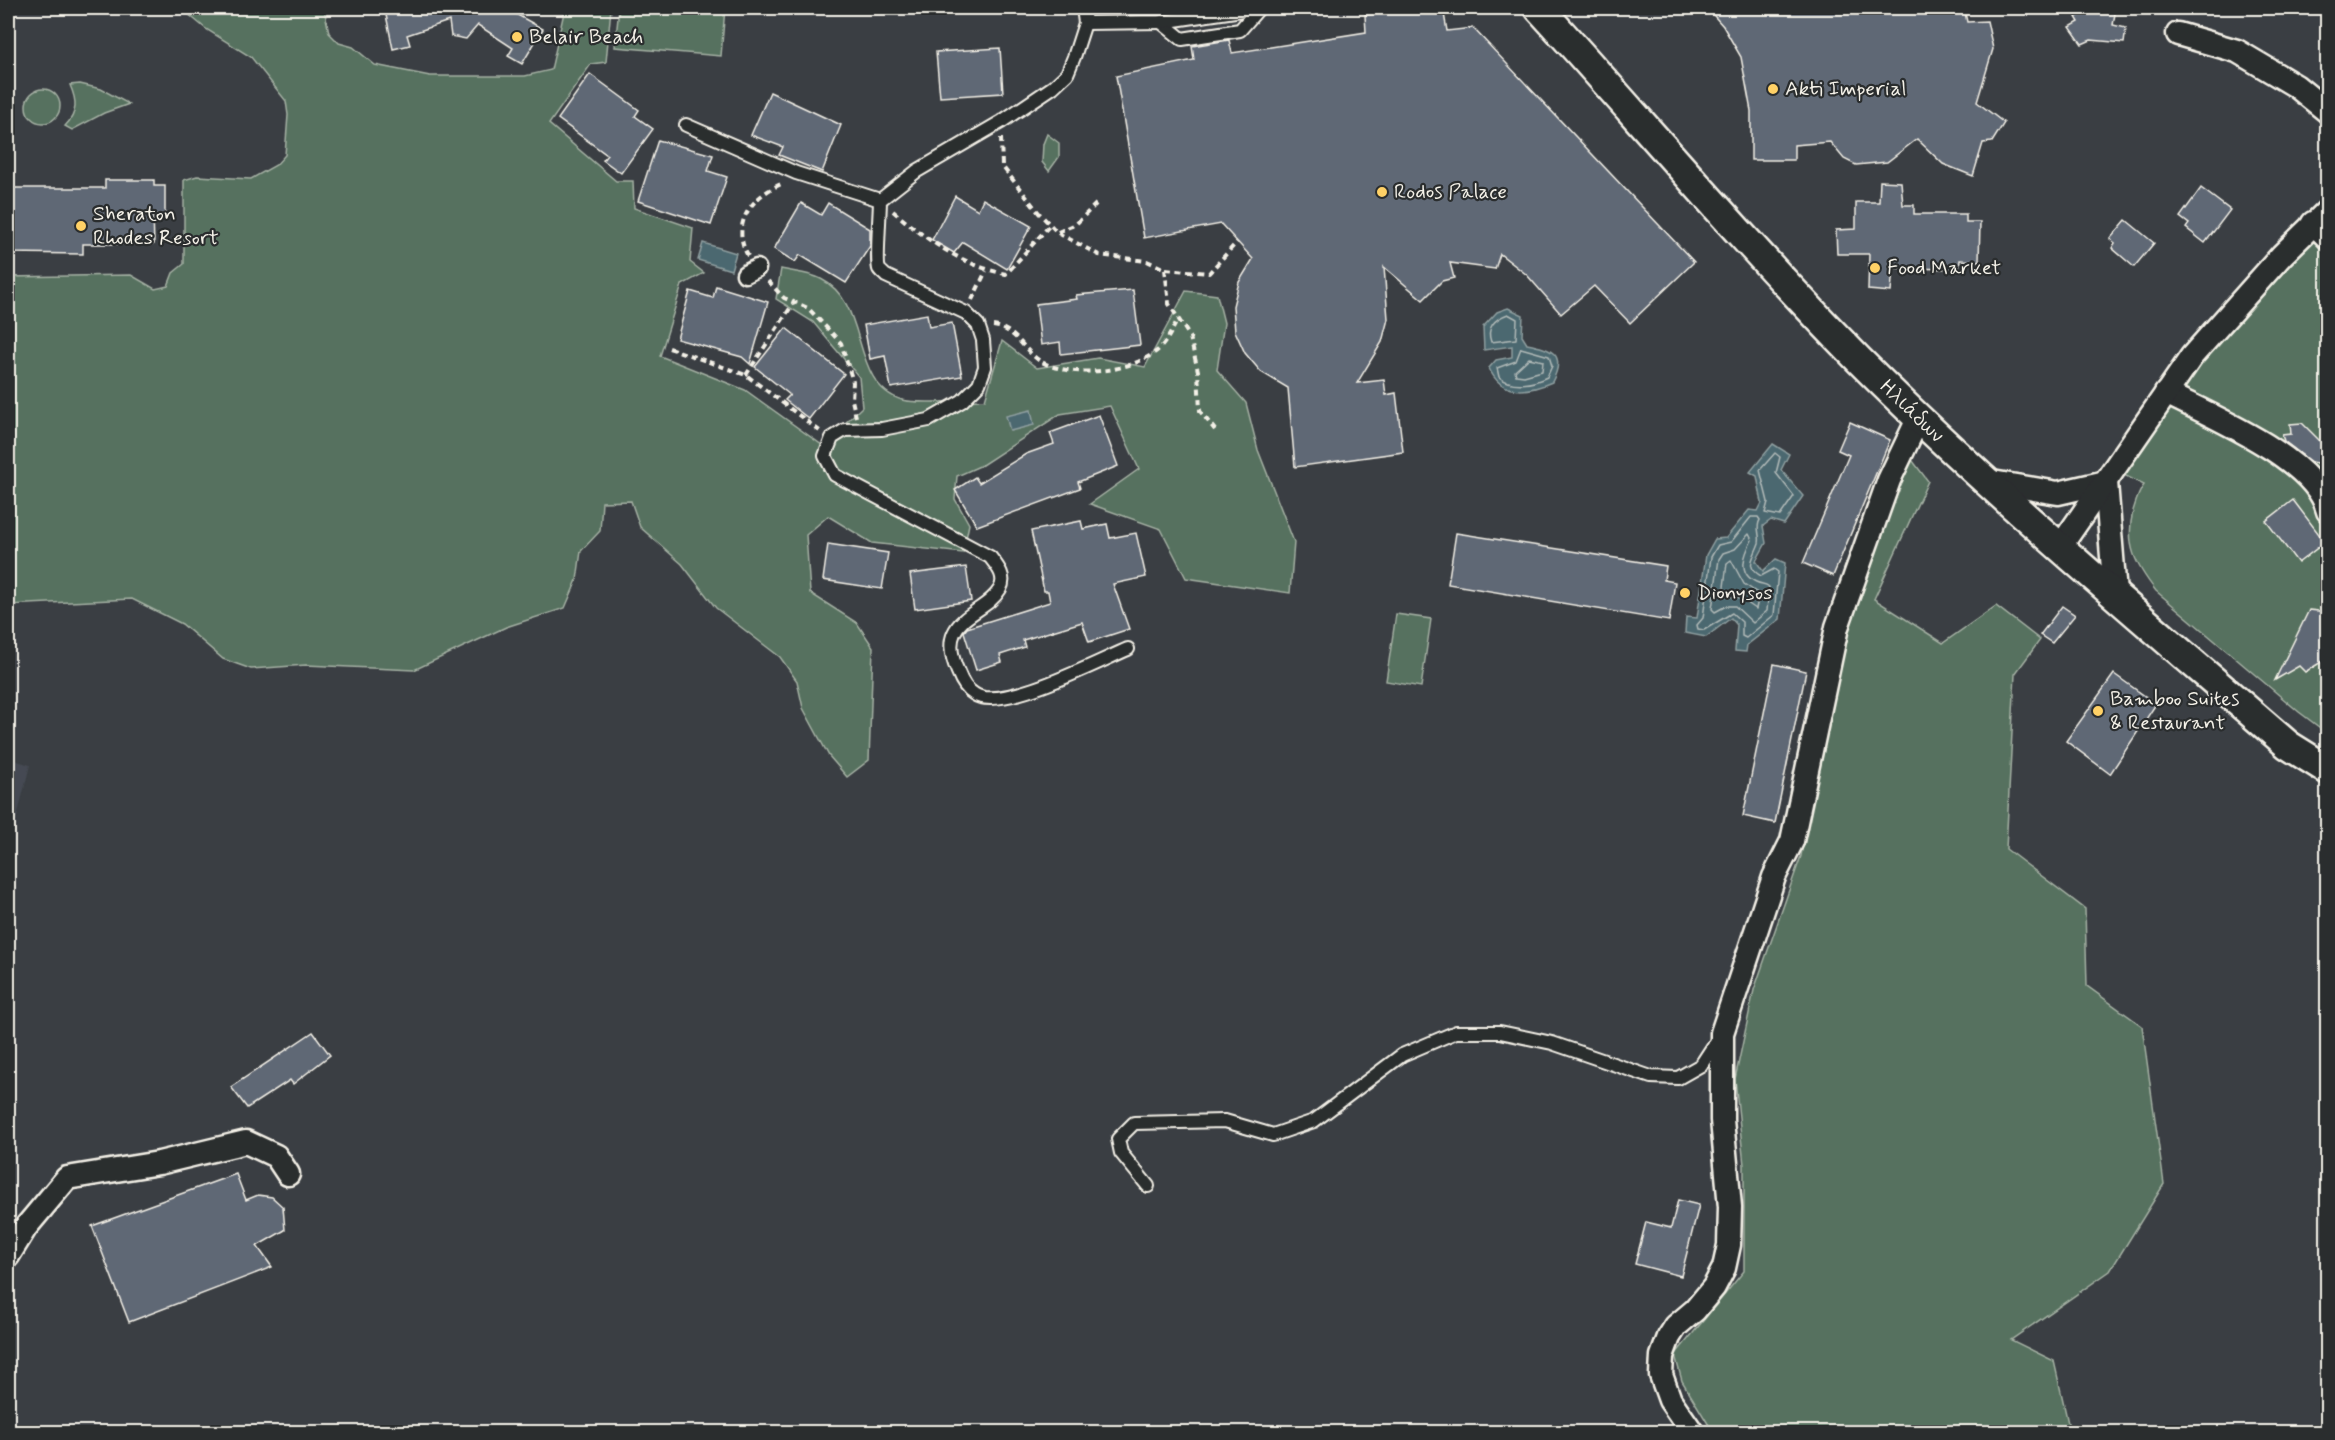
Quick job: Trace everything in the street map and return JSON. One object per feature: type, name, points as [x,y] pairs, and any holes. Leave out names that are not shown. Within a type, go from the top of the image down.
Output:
[{"type":"street","name":"Ηλιάδων","points":[[1539,8],[1798,295],[1919,417],[2060,547],[2288,745],[2328,770]]},
{"type":"street","points":[[2178,34],[2237,51],[2296,86],[2328,112]]},
{"type":"street","points":[[2060,547],[2192,356],[2323,224]]},
{"type":"street","points":[[2166,393],[2249,435],[2301,471],[2314,483],[2325,500],[2328,511]]},
{"type":"street","points":[[1692,1432],[1670,1400],[1661,1375],[1662,1356],[1676,1326],[1695,1310],[1714,1287],[1724,1268],[1729,1245],[1730,1206],[1721,1086],[1722,1033],[1774,877],[1792,841],[1836,627],[1889,480],[1919,417]]},
{"type":"street","points":[[1986,481],[2058,493],[2106,482]]},
{"type":"street","points":[[2106,482],[2115,594]]},
{"type":"street","points":[[8,1256],[26,1227],[68,1178],[159,1163],[246,1142],[276,1156],[288,1174]]},
{"type":"lane","points":[[880,200],[917,171],[1001,122],[1053,87],[1067,74],[1085,23],[1083,8]]},
{"type":"lane","points":[[1085,23],[1161,22],[1257,8]]},
{"type":"lane","points":[[1161,22],[1182,39],[1240,30],[1257,8]]},
{"type":"lane","points":[[686,125],[796,173],[880,200]]},
{"type":"lane","points":[[880,200],[877,258],[879,270],[885,276],[966,313],[978,325],[983,339],[985,367],[979,384],[962,401],[929,420],[910,425],[859,430],[841,427],[832,438],[825,456],[835,475],[862,492],[990,557],[1002,572],[1001,588],[987,603],[966,618],[954,633],[951,658],[961,679],[974,695],[987,699],[1024,694],[1128,649]]},
{"type":"lane","points":[[1148,1186],[1121,1153],[1119,1146],[1118,1139],[1134,1123],[1225,1121],[1273,1135],[1314,1121],[1402,1055],[1456,1032],[1511,1034],[1552,1043],[1651,1077],[1678,1078],[1701,1065],[1722,1033]]},
{"type":"path","points":[[1001,122],[1002,166],[1058,233],[1099,255],[1147,261],[1165,269],[1209,273],[1237,242]]},
{"type":"path","points":[[796,173],[789,181],[762,193],[747,211],[743,224],[746,253],[751,271],[793,304],[800,303],[808,308],[842,343],[853,382],[852,400],[859,430]]},
{"type":"path","points":[[880,200],[926,240],[986,270],[1006,274],[1050,225]]},
{"type":"path","points":[[1058,233],[1076,224],[1098,202]]},
{"type":"path","points":[[1165,269],[1168,304],[1190,337],[1197,371],[1200,411],[1215,430]]},
{"type":"path","points":[[966,313],[986,270]]},
{"type":"path","points":[[746,375],[793,304]]},
{"type":"path","points":[[978,325],[1004,327],[1038,359],[1050,366],[1097,371],[1133,366],[1159,349],[1178,319]]},
{"type":"path","points":[[669,348],[746,375],[807,423],[832,438]]},
{"type":"shaded area","points":[[8,758],[30,765],[8,853]]},
{"type":"green space","points":[[181,8],[324,8],[329,33],[339,43],[353,47],[375,65],[430,76],[525,76],[551,70],[565,8],[611,8],[606,62],[591,64],[549,124],[616,181],[633,181],[634,208],[693,228],[690,262],[704,273],[682,285],[660,356],[745,390],[822,445],[862,407],[859,377],[813,322],[776,299],[781,269],[817,277],[837,291],[847,306],[874,377],[885,391],[902,400],[919,402],[985,400],[1002,341],[1037,368],[1098,358],[1145,367],[1186,291],[1217,295],[1224,323],[1217,370],[1246,403],[1258,450],[1294,542],[1290,593],[1186,578],[1161,529],[1090,504],[1139,469],[1110,406],[1060,414],[982,465],[957,476],[955,499],[969,524],[963,553],[872,543],[828,516],[806,535],[810,593],[857,623],[873,647],[869,760],[847,777],[829,756],[803,708],[797,681],[780,657],[716,608],[682,564],[640,527],[631,501],[602,502],[600,531],[581,551],[577,580],[565,608],[506,627],[414,670],[306,665],[251,669],[223,659],[182,624],[132,599],[8,605],[8,277],[131,275],[155,289],[168,286],[173,273],[184,264],[184,180],[197,176],[251,179],[276,165],[285,155],[288,115],[286,101],[251,57],[206,29]]},
{"type":"green space","points":[[619,8],[725,8],[721,56],[615,47]]},
{"type":"green space","points":[[80,84],[101,89],[129,104],[104,113],[72,130],[65,126],[75,107],[70,85]]},
{"type":"green space","points":[[43,89],[55,94],[60,106],[55,118],[43,123],[31,118],[26,106],[31,94]]},
{"type":"green space","points":[[1047,134],[1059,143],[1059,157],[1049,171],[1042,162],[1043,144]]},
{"type":"green space","points":[[2327,218],[2327,733],[2156,591],[2137,563],[2131,544],[2133,511],[2144,485],[2124,475],[2185,380]]},
{"type":"green space","points":[[1900,444],[1928,481],[1874,599],[1943,643],[1996,606],[2040,640],[2015,674],[2006,849],[2085,909],[2087,986],[2142,1026],[2164,1184],[2110,1271],[2011,1340],[2054,1361],[2070,1432],[1713,1432],[1682,1381],[1675,1355],[1744,1271],[1744,1165],[1735,1079],[1754,990],[1801,856],[1837,634]]},
{"type":"green space","points":[[1396,614],[1431,619],[1421,687],[1386,681]]},
{"type":"water","points":[[703,243],[736,253],[731,270],[698,260]]},
{"type":"water","points":[[1508,308],[1523,315],[1522,336],[1527,344],[1549,351],[1557,359],[1558,365],[1552,382],[1543,386],[1516,390],[1500,384],[1494,377],[1489,368],[1496,360],[1512,357],[1512,346],[1484,350],[1483,327],[1497,312]]},
{"type":"water","points":[[1031,410],[1034,425],[1010,431],[1006,416]]},
{"type":"water","points":[[1773,444],[1789,454],[1781,470],[1803,496],[1784,524],[1771,520],[1763,526],[1766,543],[1756,561],[1763,571],[1776,559],[1785,563],[1780,619],[1747,645],[1746,652],[1735,651],[1737,625],[1731,618],[1706,637],[1685,633],[1686,617],[1697,618],[1706,555],[1715,539],[1726,538],[1749,510],[1758,511],[1762,503],[1757,476],[1750,472]]},
{"type":"building","name":"Belair Beach","points":[[393,8],[505,8],[543,29],[522,64],[508,56],[513,48],[478,25],[466,39],[451,36],[449,21],[407,35],[410,45],[393,49],[385,10]]},
{"type":"building","name":"Rodos Palace","points":[[1443,8],[1447,31],[1473,28],[1694,262],[1630,323],[1594,286],[1561,314],[1527,275],[1500,254],[1495,269],[1450,263],[1454,278],[1442,281],[1423,300],[1384,267],[1388,319],[1382,342],[1357,383],[1384,380],[1386,395],[1396,393],[1403,452],[1295,467],[1288,388],[1261,372],[1245,353],[1235,331],[1233,306],[1239,282],[1253,259],[1221,224],[1144,238],[1116,76],[1194,60],[1192,46],[1229,40],[1232,53],[1366,32],[1365,15]]},
{"type":"building","points":[[1707,8],[1964,8],[1967,22],[1987,21],[1993,49],[1977,102],[2004,123],[1992,142],[1983,143],[1973,176],[1943,164],[1917,139],[1887,162],[1856,165],[1844,159],[1830,142],[1794,145],[1794,160],[1751,160],[1751,111],[1741,57],[1723,26]]},
{"type":"building","points":[[2095,8],[2116,8],[2113,25],[2126,28],[2124,43],[2091,40],[2082,44],[2070,27],[2079,22],[2076,17]]},
{"type":"building","points":[[1000,48],[1003,93],[940,97],[936,52]]},
{"type":"building","points":[[590,74],[639,110],[635,116],[653,129],[621,173],[603,160],[607,155],[558,119]]},
{"type":"building","points":[[770,92],[841,125],[822,172],[779,155],[783,147],[751,135]]},
{"type":"building","points":[[658,140],[713,155],[708,171],[727,177],[711,225],[638,201]]},
{"type":"building","name":"Sheraton Rhodes Resort","points":[[105,180],[154,180],[154,186],[165,186],[165,215],[153,215],[154,244],[83,244],[83,254],[10,253],[8,205],[12,205],[12,188],[105,188]]},
{"type":"building","points":[[1880,181],[1901,182],[1903,205],[1914,205],[1914,214],[1966,214],[1966,222],[1980,222],[1979,261],[1960,260],[1959,269],[1893,268],[1891,292],[1868,290],[1869,254],[1837,254],[1836,230],[1856,229],[1856,202],[1879,202]]},
{"type":"building","points":[[2201,188],[2230,210],[2205,243],[2186,228],[2189,224],[2180,217]]},
{"type":"building","points":[[955,196],[978,210],[983,199],[1031,226],[1007,269],[963,242],[954,253],[932,240]]},
{"type":"building","points":[[801,203],[821,215],[828,203],[870,229],[870,246],[846,283],[800,255],[795,262],[774,249]]},
{"type":"building","points":[[2126,220],[2154,243],[2134,267],[2112,248],[2115,243],[2110,239]]},
{"type":"building","points":[[716,286],[768,302],[750,364],[742,357],[677,339],[690,291],[713,298]]},
{"type":"building","points":[[1133,290],[1140,345],[1061,354],[1060,342],[1041,345],[1036,304],[1077,299],[1076,295]]},
{"type":"building","points":[[927,314],[929,327],[952,323],[962,376],[891,388],[885,356],[870,359],[864,325]]},
{"type":"building","points":[[786,328],[844,374],[809,419],[785,400],[790,395],[755,367]]},
{"type":"building","points":[[1099,415],[1118,466],[1078,482],[1080,488],[977,526],[955,490],[975,477],[979,483],[1026,454],[1054,444],[1050,433]]},
{"type":"building","points":[[1850,422],[1890,440],[1833,576],[1803,563],[1849,455],[1838,450]]},
{"type":"building","points":[[2302,423],[2328,449],[2328,465],[2311,462],[2284,441],[2282,435],[2291,434],[2290,424]]},
{"type":"building","points":[[2293,500],[2325,542],[2298,563],[2266,521]]},
{"type":"building","points":[[1081,521],[1083,529],[1107,524],[1110,538],[1136,533],[1146,577],[1113,584],[1129,629],[1089,642],[1082,622],[1023,640],[1025,647],[1000,655],[1002,662],[976,670],[964,632],[967,628],[1050,602],[1048,591],[1044,591],[1031,531]]},
{"type":"building","points":[[1456,533],[1666,566],[1664,580],[1675,582],[1669,621],[1448,584]]},
{"type":"building","points":[[828,544],[888,553],[882,589],[823,580]]},
{"type":"building","points":[[966,567],[971,601],[915,609],[910,574]]},
{"type":"building","points":[[2062,606],[2075,615],[2052,643],[2040,635]]},
{"type":"building","points":[[2309,610],[2328,612],[2328,658],[2305,672],[2299,666],[2275,680]]},
{"type":"building","points":[[1774,664],[1806,671],[1775,823],[1743,816]]},
{"type":"building","points":[[2114,674],[2156,704],[2110,774],[2066,741]]},
{"type":"building","points":[[313,1032],[330,1055],[293,1084],[290,1080],[247,1108],[231,1087]]},
{"type":"building","points":[[236,1174],[246,1200],[258,1195],[272,1197],[283,1207],[285,1230],[257,1246],[272,1267],[129,1322],[92,1226]]},
{"type":"building","points":[[1678,1200],[1699,1205],[1681,1276],[1635,1264],[1646,1222],[1671,1228]]},
{"type":"place","name":"Belair Beach","points":[[517,37]]},
{"type":"place","name":"Akti Imperial","points":[[1773,89]]},
{"type":"place","name":"Rodos Palace","points":[[1382,192]]},
{"type":"place","name":"Sheraton Rhodes Resort","points":[[81,226]]},
{"type":"place","name":"Food Market","points":[[1875,268]]},
{"type":"place","name":"Dionysos","points":[[1685,593]]},
{"type":"place","name":"Bamboo Suites & Restaurant","points":[[2098,711]]}]
